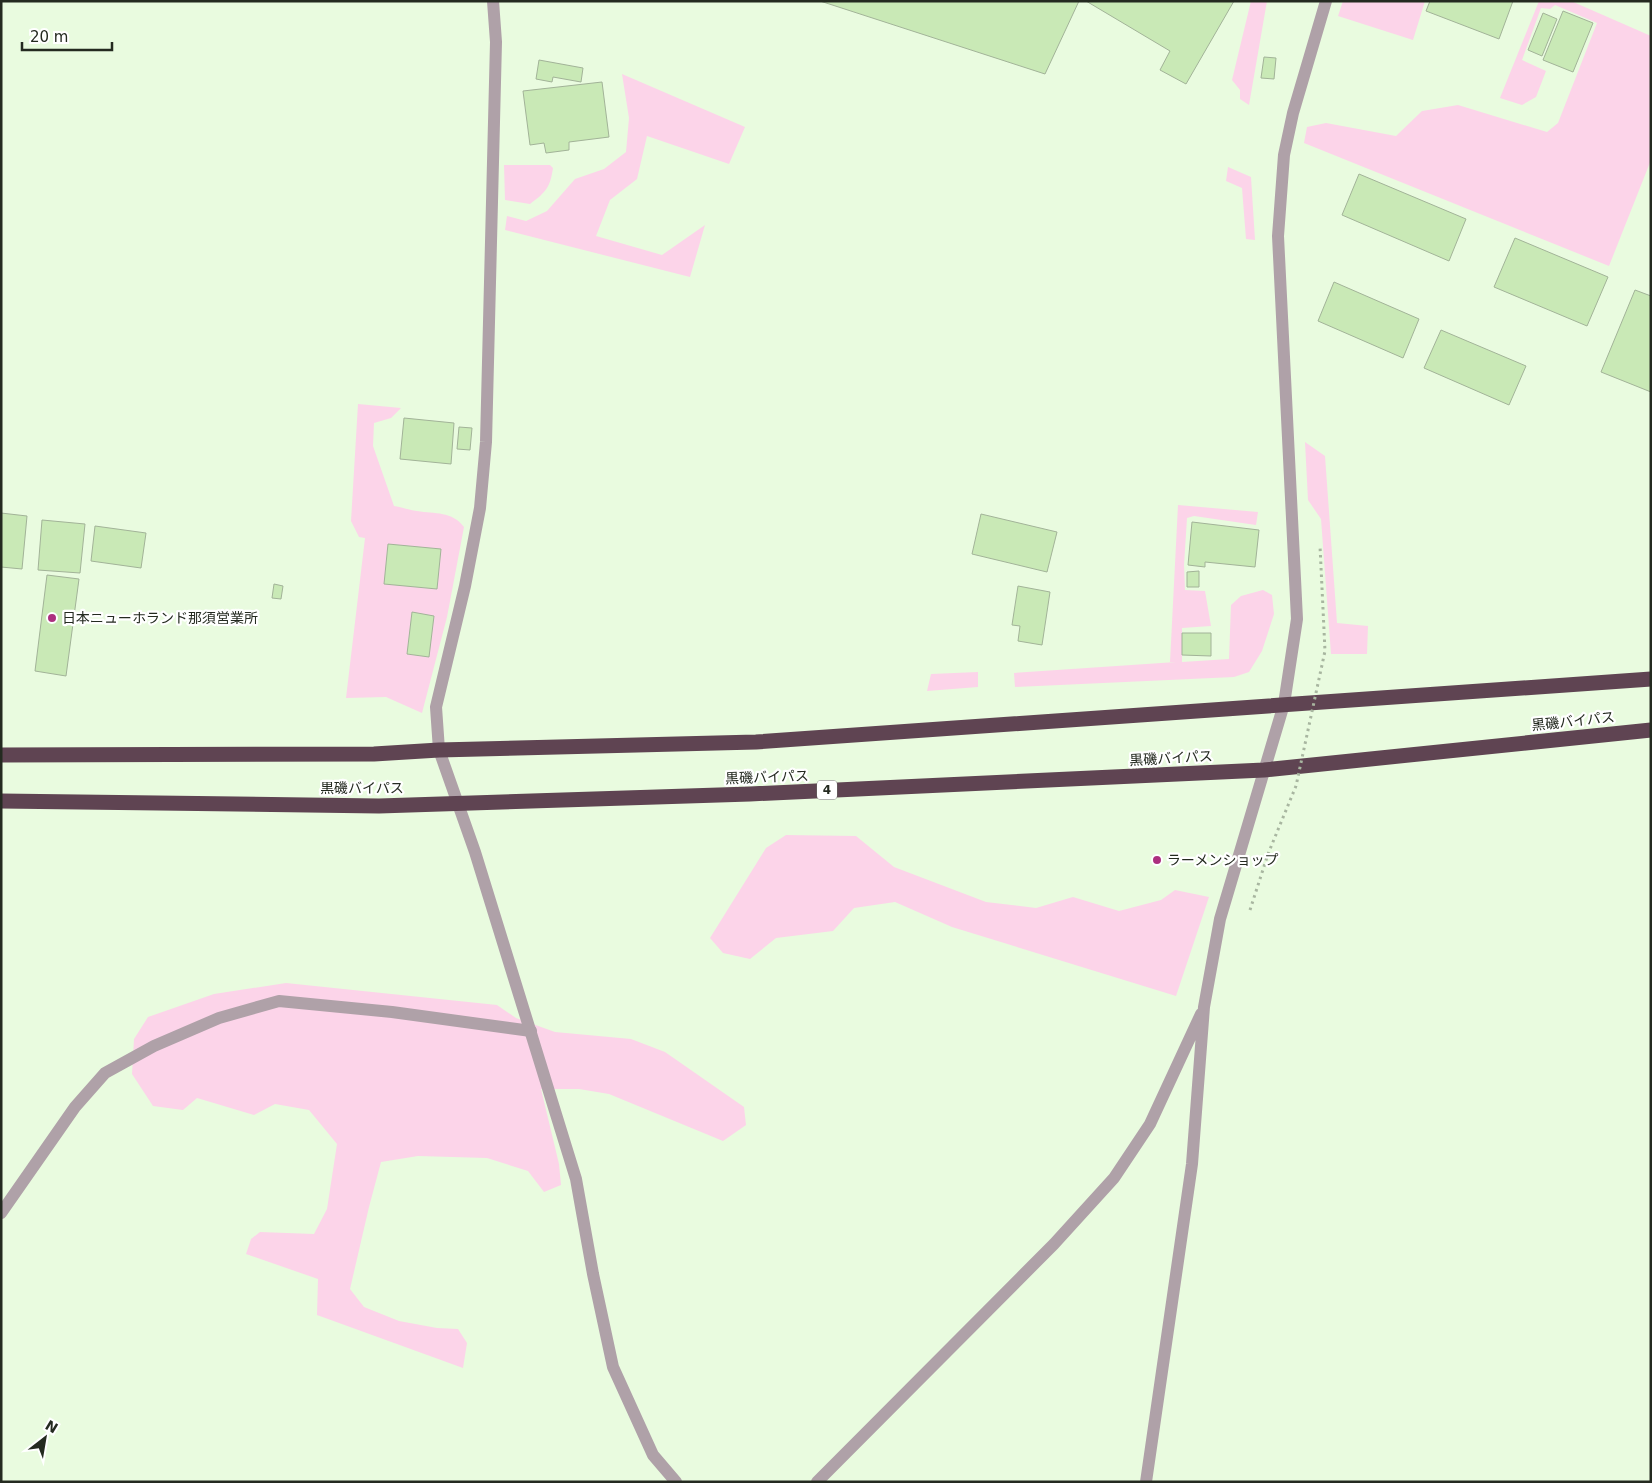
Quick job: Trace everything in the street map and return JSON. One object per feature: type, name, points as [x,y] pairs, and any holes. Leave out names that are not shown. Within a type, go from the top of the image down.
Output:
[{"type":"highway","points":[[1,755],[374,754],[439,750],[756,742],[1651,678]]},
{"type":"highway","name":"黒磯バイパス","points":[[1,801],[379,806],[760,793],[1264,770],[1651,730]]},
{"type":"street","points":[[493,1],[496,42],[486,442],[478,518],[466,586],[436,707],[439,750],[475,852],[576,1179],[593,1274],[613,1367],[654,1455],[676,1482]]},
{"type":"street","points":[[1146,1482],[1192,1164],[1204,1007],[1220,919],[1284,704],[1296,619],[1278,236],[1284,156],[1291,121],[1326,1]]},
{"type":"street","points":[[1,1213],[75,1107],[105,1073],[154,1046],[219,1018],[279,1001],[392,1012],[531,1031]]},
{"type":"street","points":[[817,1482],[1054,1244],[1114,1178],[1150,1124],[1204,1007]]},
{"type":"path","points":[[1250,910],[1268,854],[1296,786],[1325,650],[1320,546]]},
{"type":"shaded area","points":[[1251,1],[1267,1],[1249,105],[1240,99],[1240,90],[1232,80]]},
{"type":"shaded area","points":[[1343,1],[1425,1],[1413,40],[1338,16]]},
{"type":"shaded area","points":[[1539,1],[1571,1],[1651,36],[1651,160],[1609,266],[1304,143],[1307,127],[1326,123],[1396,136],[1422,111],[1458,105],[1547,132],[1558,123],[1597,23],[1555,5],[1550,9],[1541,8],[1522,60],[1546,71],[1536,97],[1522,105],[1500,98]]},
{"type":"shaded area","points":[[622,74],[745,127],[729,164],[647,136],[637,179],[610,200],[596,236],[662,255],[705,225],[690,277],[505,230],[507,216],[526,221],[547,211],[575,179],[604,169],[626,152],[629,118]]},
{"type":"shaded area","points":[[504,165],[550,165],[553,168],[546,189],[530,204],[505,200]]},
{"type":"shaded area","points":[[1228,167],[1251,177],[1255,240],[1246,239],[1242,188],[1226,181]]},
{"type":"shaded area","points":[[358,404],[401,408],[391,418],[374,423],[373,446],[394,506],[449,516],[464,527],[447,617],[422,713],[386,697],[346,698],[365,538],[359,537],[351,521]],"holes":[[[388,544],[441,549],[437,589],[384,584]],[[412,613],[434,616],[429,657],[407,654]]]},
{"type":"shaded area","points":[[1305,442],[1325,456],[1337,623],[1368,626],[1367,654],[1331,654],[1321,519],[1308,500]]},
{"type":"shaded area","points":[[1178,505],[1258,512],[1256,525],[1194,516],[1187,518],[1184,565],[1185,590],[1205,591],[1211,626],[1182,628],[1182,662],[1229,659],[1231,605],[1241,596],[1263,590],[1272,595],[1274,614],[1262,651],[1249,672],[1234,677],[1015,687],[1014,673],[1176,662],[1170,662]]},
{"type":"shaded area","points":[[978,672],[978,687],[927,691],[931,674]]},
{"type":"shaded area","points":[[786,835],[856,836],[894,867],[986,902],[1036,908],[1073,897],[1119,911],[1161,900],[1175,890],[1209,897],[1176,996],[952,927],[895,902],[854,908],[833,931],[776,938],[750,959],[723,953],[710,938],[766,848]]},
{"type":"shaded area","points":[[286,983],[497,1005],[516,1018],[555,1032],[631,1039],[665,1052],[744,1107],[746,1125],[723,1141],[609,1094],[579,1089],[541,1089],[559,1164],[561,1185],[544,1192],[528,1171],[487,1158],[418,1156],[381,1162],[350,1289],[364,1307],[399,1321],[437,1328],[458,1329],[467,1343],[463,1368],[317,1315],[318,1279],[246,1254],[251,1239],[260,1232],[314,1234],[327,1209],[337,1144],[309,1110],[275,1104],[254,1115],[197,1098],[183,1110],[153,1106],[132,1074],[134,1039],[148,1017],[214,994]]},
{"type":"building","points":[[820,1],[1079,1],[1045,74]]},
{"type":"building","points":[[1086,1],[1234,1],[1186,84],[1160,70],[1170,51]]},
{"type":"building","points":[[1430,1],[1513,1],[1499,39],[1426,11]]},
{"type":"building","points":[[1563,11],[1593,23],[1573,72],[1543,60]]},
{"type":"building","points":[[1543,13],[1557,19],[1542,56],[1528,50]]},
{"type":"building","points":[[1264,57],[1276,58],[1274,79],[1261,78]]},
{"type":"building","points":[[539,60],[583,68],[581,82],[553,77],[552,82],[536,79]]},
{"type":"building","points":[[602,82],[609,137],[569,142],[569,150],[546,153],[544,143],[530,145],[523,91]]},
{"type":"building","points":[[1359,174],[1466,219],[1449,261],[1342,215]]},
{"type":"building","points":[[1515,238],[1608,277],[1587,326],[1494,287]]},
{"type":"building","points":[[1334,282],[1419,319],[1403,358],[1318,321]]},
{"type":"building","points":[[1635,290],[1651,296],[1651,392],[1601,372]]},
{"type":"building","points":[[1441,330],[1526,366],[1509,405],[1424,368]]},
{"type":"building","points":[[404,418],[454,423],[451,464],[400,459]]},
{"type":"building","points":[[459,427],[472,428],[470,450],[457,449]]},
{"type":"building","points":[[1,513],[27,516],[22,569],[1,567]]},
{"type":"building","points":[[981,514],[1057,532],[1047,572],[972,554]]},
{"type":"building","points":[[42,520],[85,524],[80,573],[38,570]]},
{"type":"building","points":[[1192,522],[1259,530],[1255,567],[1205,562],[1205,567],[1188,565]]},
{"type":"building","points":[[95,526],[146,533],[141,568],[91,561]]},
{"type":"building","points":[[388,544],[441,549],[437,589],[384,584]]},
{"type":"building","points":[[1199,571],[1199,587],[1187,587],[1187,572]]},
{"type":"building","points":[[47,575],[79,579],[66,676],[35,671]]},
{"type":"building","points":[[274,584],[283,586],[281,599],[272,598]]},
{"type":"building","points":[[1018,586],[1050,592],[1042,645],[1018,641],[1020,626],[1012,625]]},
{"type":"building","points":[[412,612],[434,616],[429,657],[407,654]]},
{"type":"building","points":[[1182,633],[1211,633],[1211,656],[1182,655]]},
{"type":"place","name":"日本ニューホランド那須営業所","points":[[52,618]]},
{"type":"place","name":"ラーメンショップ","points":[[1157,860]]}]
